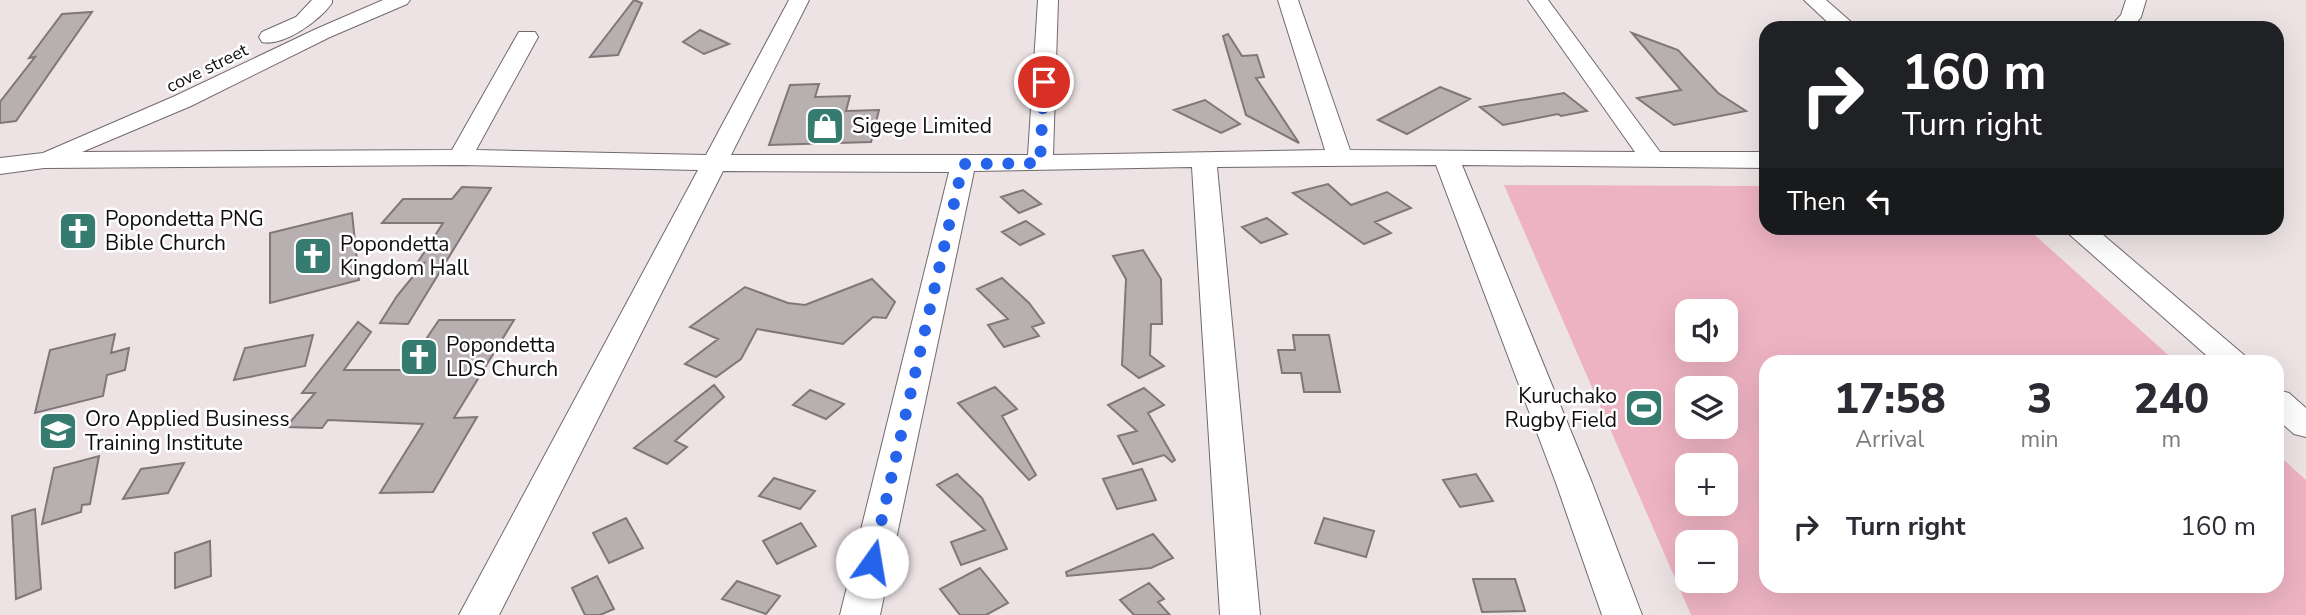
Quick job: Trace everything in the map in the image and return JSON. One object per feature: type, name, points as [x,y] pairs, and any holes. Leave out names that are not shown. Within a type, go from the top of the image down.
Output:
[{"type":"street","name":"cove street","points":[[90,138],[156,93],[303,21],[323,3],[322,0]]},
{"type":"street","points":[[44,160],[90,138],[183,101],[323,33],[400,0]]},
{"type":"street","points":[[479,615],[799,0]]},
{"type":"street","points":[[1040,163],[1048,0]]},
{"type":"street","points":[[1288,0],[1340,157]]},
{"type":"street","points":[[1538,0],[1653,159]]},
{"type":"street","points":[[1814,0],[1839,21]]},
{"type":"street","points":[[2127,21],[2131,17],[2136,0]]},
{"type":"street","points":[[460,157],[527,37]]},
{"type":"street","points":[[0,166],[44,160],[460,157],[714,163],[963,164],[1340,157],[1759,160]]},
{"type":"street","points":[[1446,158],[1574,483],[1622,615]]},
{"type":"street","points":[[1204,160],[1240,615]]},
{"type":"street","points":[[860,615],[963,164]]},
{"type":"street","points":[[2088,235],[2225,355]]},
{"type":"street","points":[[2284,407],[2306,426]]},
{"type":"shaded area","name":"Kuruchako Rugby Field","points":[[1504,185],[1759,186],[1759,235],[2035,235],[2168,355],[1759,355],[1759,593],[2284,593],[2284,460],[2306,480],[2306,615],[1691,615],[1681,593],[1738,593],[1738,530],[1675,530],[1675,578]]},
{"type":"building","points":[[634,0],[642,3],[618,55],[590,57]]},
{"type":"building","points":[[92,12],[16,121],[0,123],[0,102],[35,57],[29,58],[62,14]]},
{"type":"building","points":[[700,30],[729,44],[704,54],[683,42]]},
{"type":"building","points":[[1632,33],[1678,50],[1718,93],[1746,111],[1674,125],[1637,98],[1681,90]]},
{"type":"building","points":[[1228,34],[1242,56],[1257,55],[1264,77],[1256,78],[1299,143],[1246,115],[1223,36]]},
{"type":"building","name":"Sigege Limited","points":[[819,84],[815,97],[850,96],[846,111],[879,110],[871,142],[769,145],[790,85]]},
{"type":"building","points":[[1440,87],[1470,99],[1407,134],[1378,120]]},
{"type":"building","points":[[1564,93],[1587,111],[1503,125],[1480,107]]},
{"type":"building","points":[[1205,100],[1240,124],[1221,133],[1174,110]]},
{"type":"building","points":[[1328,184],[1351,205],[1387,192],[1411,208],[1375,222],[1391,233],[1364,244],[1293,193]]},
{"type":"building","points":[[462,187],[491,188],[408,324],[380,323],[397,296],[424,263],[416,265],[443,223],[382,223],[403,199],[452,199]]},
{"type":"building","points":[[1023,190],[1041,204],[1019,213],[1001,197]]},
{"type":"building","name":"Popondetta Kingdom Hall","points":[[352,213],[359,280],[270,303],[270,233]]},
{"type":"building","points":[[1267,218],[1287,234],[1261,243],[1242,227]]},
{"type":"building","points":[[1026,221],[1044,234],[1020,245],[1002,232]]},
{"type":"building","points":[[1143,250],[1161,279],[1162,324],[1151,324],[1150,355],[1164,366],[1139,378],[1122,365],[1126,279],[1113,256]]},
{"type":"building","points":[[1002,278],[1029,303],[1044,323],[1032,327],[1039,336],[1004,347],[988,325],[1008,319],[977,289]]},
{"type":"building","points":[[872,279],[895,302],[886,318],[873,317],[843,344],[757,329],[741,359],[716,377],[685,364],[718,339],[690,327],[745,287],[788,303],[805,305]]},
{"type":"building","points":[[439,320],[514,320],[454,418],[477,417],[433,492],[380,493],[423,424],[328,420],[322,428],[286,427],[315,393],[302,393],[358,322],[371,332],[344,370],[405,370]]},
{"type":"building","points":[[115,334],[111,353],[129,348],[125,370],[107,375],[103,396],[35,413],[50,350]]},
{"type":"building","points":[[313,335],[305,366],[234,380],[245,348]]},
{"type":"building","points":[[1293,335],[1329,335],[1340,392],[1304,392],[1301,373],[1282,373],[1278,350],[1295,350]]},
{"type":"building","points":[[714,385],[724,397],[675,441],[687,447],[667,464],[634,448]]},
{"type":"building","points":[[995,387],[1017,409],[1002,416],[1036,475],[1029,480],[958,403]]},
{"type":"building","points":[[1144,388],[1164,405],[1148,413],[1175,460],[1172,462],[1164,455],[1133,464],[1118,436],[1137,431],[1108,405]]},
{"type":"building","points":[[810,390],[844,404],[826,419],[793,405]]},
{"type":"building","points":[[99,456],[90,504],[82,505],[81,512],[42,524],[54,468]]},
{"type":"building","points":[[184,463],[168,493],[123,499],[141,469]]},
{"type":"building","points":[[1142,469],[1156,500],[1117,509],[1103,479]]},
{"type":"building","points":[[957,474],[982,498],[1007,549],[961,565],[951,542],[985,530],[937,485]]},
{"type":"building","points":[[1476,474],[1493,501],[1460,507],[1443,480]]},
{"type":"building","points":[[774,478],[815,491],[800,509],[759,496]]},
{"type":"building","points":[[35,509],[41,589],[16,599],[12,516]]},
{"type":"building","points":[[626,518],[643,548],[609,563],[593,533]]},
{"type":"building","points":[[1324,518],[1374,531],[1366,557],[1315,543]]},
{"type":"building","points":[[801,523],[816,546],[777,564],[763,541]]},
{"type":"building","points":[[1153,534],[1173,558],[1151,568],[1067,576],[1066,572]]},
{"type":"building","points":[[210,541],[211,576],[175,588],[175,553]]},
{"type":"building","points":[[980,568],[1008,603],[986,615],[960,615],[940,589]]},
{"type":"building","points":[[597,576],[614,609],[600,615],[585,615],[572,588]]},
{"type":"building","points":[[1473,579],[1515,579],[1525,611],[1482,612]]},
{"type":"building","points":[[737,581],[780,596],[766,614],[722,599]]},
{"type":"building","points":[[1149,583],[1164,599],[1158,602],[1170,615],[1134,615],[1120,600]]},
{"type":"place","name":"Sigege Limited","points":[[825,126]]},
{"type":"place","name":"Popondetta PNG Bible Church","points":[[78,231]]},
{"type":"place","name":"Popondetta Kingdom Hall","points":[[313,256]]},
{"type":"place","name":"Popondetta LDS Church","points":[[419,357]]},
{"type":"place","name":"Kuruchako Rugby Field","points":[[1644,408]]},
{"type":"place","name":"Oro Applied Business Training Institute","points":[[58,431]]},
{"type":"route","points":[[872,562],[963,164],[1040,163],[1044,82]]}]
